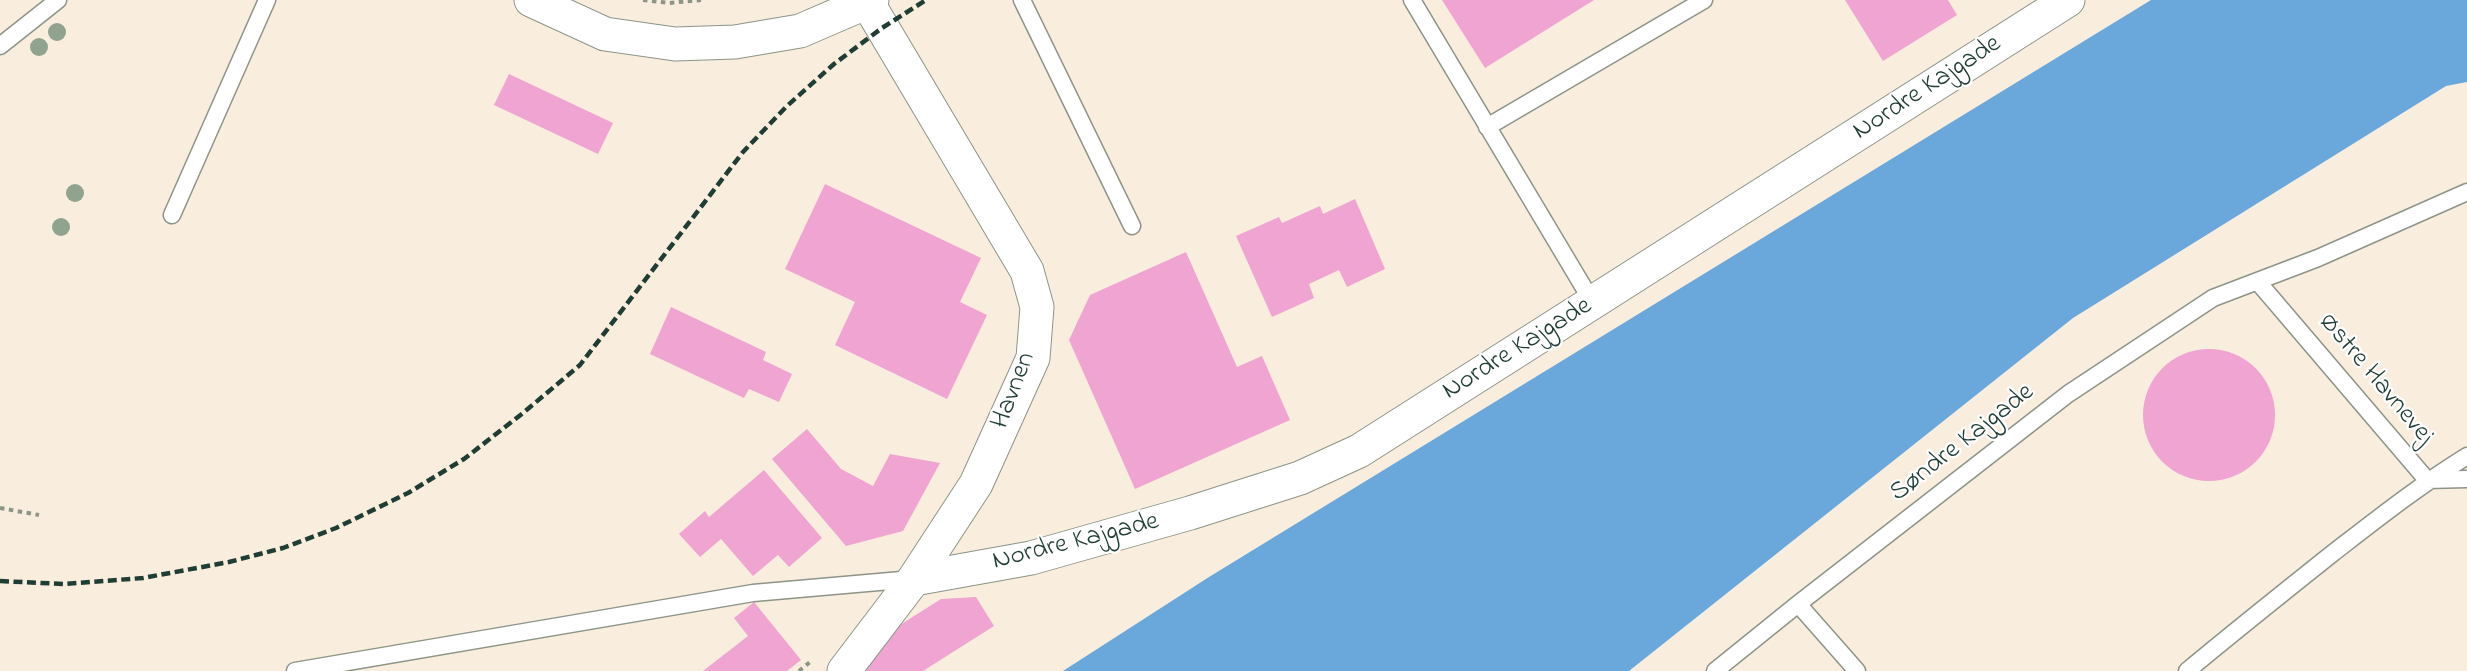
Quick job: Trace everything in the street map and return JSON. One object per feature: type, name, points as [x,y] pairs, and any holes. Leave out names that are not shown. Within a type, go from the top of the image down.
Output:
[{"type":"street","points":[[531,0],[605,34],[675,44],[735,42],[800,30],[868,1]]},
{"type":"street","name":"Nordre Kajgade","points":[[914,579],[1031,558],[1190,513],[1300,478],[1359,452],[2068,0]]},
{"type":"street","name":"Havnen","points":[[844,671],[914,579],[976,484],[1033,358],[1037,308],[1027,270],[868,1]]},
{"type":"lane","points":[[0,46],[58,0]]},
{"type":"lane","points":[[172,215],[267,0]]},
{"type":"lane","points":[[1022,0],[1132,226]]},
{"type":"lane","points":[[1412,0],[1593,303]]},
{"type":"lane","points":[[1487,127],[1704,0]]},
{"type":"lane","name":"Søndre Kajgade","points":[[1715,671],[2068,394],[2213,298],[2258,282],[2467,192]]},
{"type":"lane","name":"Østre Havnevej","points":[[2258,282],[2427,480],[2467,479]]},
{"type":"lane","points":[[2187,671],[2243,624],[2427,480],[2467,456]]},
{"type":"lane","points":[[295,671],[753,593],[914,579]]},
{"type":"lane","points":[[1798,604],[1857,671]]},
{"type":"path","points":[[643,0],[669,3],[701,0]]},
{"type":"path","points":[[0,508],[39,515]]},
{"type":"water","points":[[2151,0],[2467,0],[2467,82],[2446,86],[2073,318],[1629,671],[1063,671],[1209,577]]},
{"type":"building","points":[[1442,0],[1594,0],[1485,68]]},
{"type":"building","points":[[1845,0],[1948,0],[1957,15],[1883,61]]},
{"type":"building","points":[[509,74],[613,123],[598,154],[494,105]]},
{"type":"building","points":[[825,184],[981,258],[960,302],[987,315],[947,399],[835,345],[855,302],[785,269]]},
{"type":"building","points":[[1355,199],[1385,269],[1347,287],[1339,270],[1309,284],[1314,298],[1272,317],[1236,236],[1279,217],[1282,223],[1320,206],[1323,214]]},
{"type":"building","points":[[1186,252],[1237,367],[1262,356],[1290,420],[1135,489],[1069,340],[1090,295]]},
{"type":"building","points":[[671,307],[766,352],[763,360],[792,374],[779,402],[749,389],[744,398],[650,354]]},
{"type":"building","points":[[2209,349],[2234,354],[2256,368],[2270,390],[2275,415],[2270,440],[2256,462],[2234,476],[2209,481],[2184,476],[2162,462],[2148,440],[2143,415],[2148,390],[2162,368],[2184,354]]},
{"type":"building","points":[[807,429],[841,469],[873,486],[890,454],[940,463],[903,531],[846,546],[772,459]]},
{"type":"building","points":[[764,470],[822,538],[789,567],[778,555],[753,576],[721,539],[700,557],[679,534],[705,511],[709,517]]},
{"type":"building","points":[[976,597],[994,626],[923,671],[867,671],[864,667],[884,635],[941,599]]},
{"type":"building","points":[[754,602],[801,660],[787,671],[703,671],[748,636],[734,618]]},
{"type":"railway","points":[[0,581],[63,584],[143,578],[229,562],[283,548],[336,528],[408,493],[464,459],[580,365],[743,152],[787,106],[834,64],[882,28],[926,0]]}]
